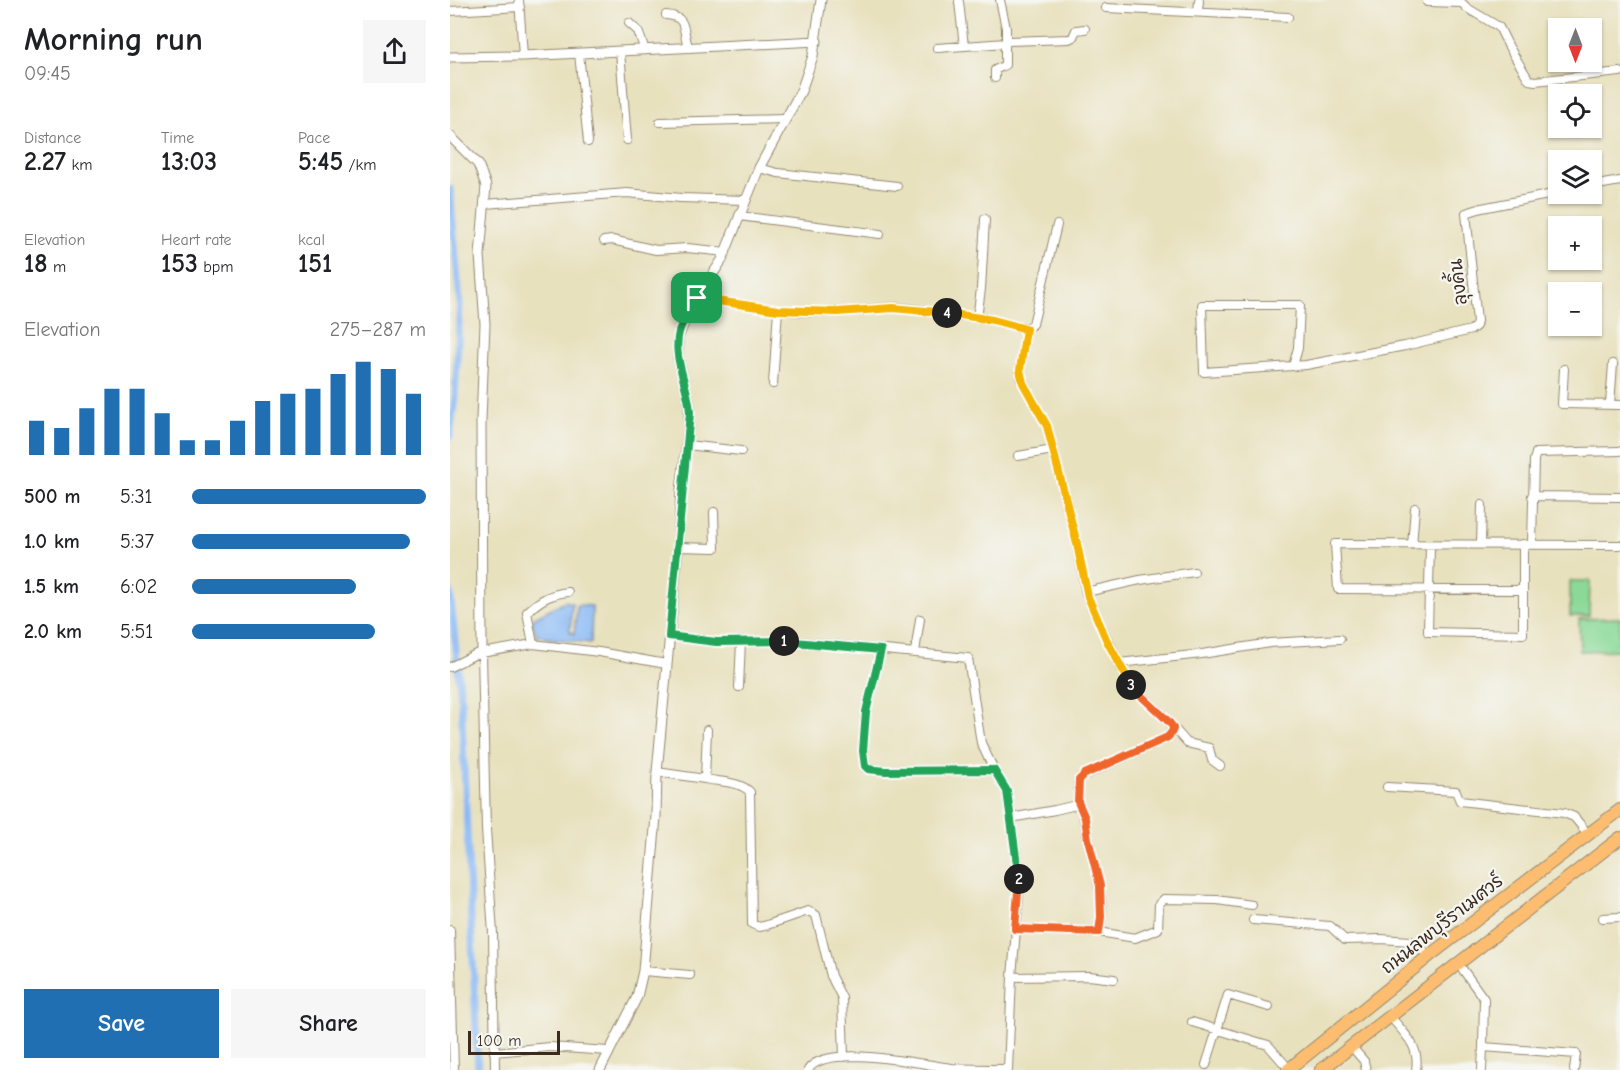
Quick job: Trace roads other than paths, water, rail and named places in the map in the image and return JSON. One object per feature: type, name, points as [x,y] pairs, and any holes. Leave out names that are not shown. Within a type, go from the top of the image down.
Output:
[{"type":"main road","name":"ถนนลพบุรีราเมศวร์","points":[[1288,1069],[1429,956],[1620,810]]},
{"type":"main road","points":[[1321,1070],[1620,838]]},
{"type":"street","points":[[600,1070],[637,997],[644,971],[656,816],[657,772],[678,547],[681,490],[687,445],[689,402],[678,358],[677,343],[683,322],[726,252],[759,168],[804,84],[816,40],[821,0]]},
{"type":"street","points":[[995,78],[995,70],[1005,65],[1006,42],[1000,0]]},
{"type":"street","points":[[1198,12],[1199,0]]},
{"type":"street","points":[[959,2],[964,46]]},
{"type":"street","points":[[1427,2],[1461,2],[1498,26],[1503,31],[1509,47],[1529,80],[1620,72]]},
{"type":"street","points":[[450,10],[519,3],[523,56]]},
{"type":"street","points":[[1106,8],[1288,17]]},
{"type":"street","points":[[666,15],[681,20],[689,48]]},
{"type":"street","points":[[629,22],[638,31],[645,50]]},
{"type":"street","points":[[937,48],[1069,39],[1076,30],[1085,29]]},
{"type":"street","points":[[450,57],[523,56],[816,40]]},
{"type":"street","points":[[620,51],[627,141]]},
{"type":"street","points":[[579,53],[588,142]]},
{"type":"street","points":[[660,122],[785,119]]},
{"type":"street","points":[[450,136],[478,164],[486,186],[480,255],[485,324],[481,420],[479,654],[493,934],[495,1070]]},
{"type":"street","points":[[759,168],[800,176],[897,186]]},
{"type":"street","points":[[1602,184],[1620,181]]},
{"type":"street","points":[[485,204],[627,193],[745,200]]},
{"type":"street","name":"ลุงคิ้น","points":[[1293,366],[1298,348],[1300,305],[1202,304],[1204,372],[1293,366],[1350,357],[1473,329],[1477,319],[1466,213],[1548,195]]},
{"type":"street","points":[[739,216],[880,234]]},
{"type":"street","points":[[977,318],[985,219]]},
{"type":"street","points":[[1057,225],[1033,324],[1026,329],[1021,377],[1047,426],[1077,544],[1086,592],[1096,618],[1129,683],[1189,745],[1209,748],[1212,760],[1220,766]]},
{"type":"street","points":[[604,241],[612,240],[656,250],[687,248],[726,252]]},
{"type":"street","points":[[697,298],[778,310],[837,312],[904,308],[977,318],[1026,329]]},
{"type":"street","points":[[773,384],[778,310]]},
{"type":"street","points":[[1610,404],[1613,364]]},
{"type":"street","points":[[1564,369],[1562,404],[1620,405]]},
{"type":"street","points":[[687,445],[741,451]]},
{"type":"street","points":[[1018,456],[1053,450]]},
{"type":"street","points":[[1430,545],[1428,632],[1523,634],[1523,590],[1534,456],[1537,453],[1620,451]]},
{"type":"street","points":[[1532,496],[1620,497]]},
{"type":"street","points":[[1480,544],[1482,505]]},
{"type":"street","points":[[1412,545],[1415,508]]},
{"type":"street","points":[[678,547],[715,548],[714,512]]},
{"type":"street","points":[[1523,590],[1338,590],[1335,544],[1620,545]]},
{"type":"street","points":[[1086,592],[1140,580],[1194,572]]},
{"type":"street","points":[[533,644],[527,612],[536,603],[549,596],[568,592]]},
{"type":"street","points":[[915,652],[920,620]]},
{"type":"street","points":[[669,636],[716,642],[791,641],[968,658],[981,743],[1007,791],[1020,882],[1015,929],[1008,1070],[952,1068],[888,1058],[844,1057],[814,1063],[808,1070]]},
{"type":"street","points":[[1119,663],[1202,654],[1270,643],[1340,639]]},
{"type":"street","points":[[739,687],[741,641]]},
{"type":"street","points":[[450,667],[479,654],[533,644],[600,652],[666,664]]},
{"type":"street","points":[[881,650],[866,712],[863,751],[866,768],[885,771],[994,770]]},
{"type":"street","points":[[1099,932],[1100,886],[1085,818],[1078,802],[1078,783],[1081,777],[1168,737],[1173,728]]},
{"type":"street","points":[[705,779],[707,730]]},
{"type":"street","points":[[657,772],[739,785],[750,792],[752,924],[759,927],[764,926],[808,911],[816,915],[831,976],[842,998],[844,1057]]},
{"type":"street","points":[[1387,787],[1456,791],[1460,801],[1564,813],[1574,817],[1588,834]]},
{"type":"street","points":[[1011,818],[1073,806],[1078,802]]},
{"type":"street","points":[[1015,929],[1099,932],[1135,938],[1154,931],[1158,927],[1159,904],[1164,899],[1217,900],[1252,905]]},
{"type":"street","points":[[1603,918],[1620,917]]},
{"type":"street","points":[[1253,921],[1330,926],[1340,937],[1348,941],[1381,939],[1411,941],[1429,956]]},
{"type":"street","points":[[450,930],[454,1070]]},
{"type":"street","points":[[1458,963],[1484,999],[1482,1070]]},
{"type":"street","points":[[644,971],[690,975]]},
{"type":"street","points":[[1012,976],[1082,976],[1114,979]]},
{"type":"street","points":[[1206,1065],[1228,995],[1269,1007]]},
{"type":"street","points":[[1390,1016],[1416,1049],[1418,1055],[1416,1070]]},
{"type":"street","points":[[1192,1022],[1268,1045],[1288,1069]]},
{"type":"street","points":[[1351,1046],[1364,1061],[1366,1070]]},
{"type":"street","points":[[494,1052],[550,1047],[608,1051]]},
{"type":"street","points":[[1483,1047],[1576,1054],[1574,1070]]},
{"type":"water","points":[[565,601],[572,603],[570,632],[574,634],[577,605],[592,606],[591,643],[547,638],[536,634],[532,623],[533,618]]},
{"type":"waterway","points":[[450,189],[460,305],[455,397],[450,436]]},
{"type":"waterway","points":[[450,591],[461,700],[478,1070]]}]
